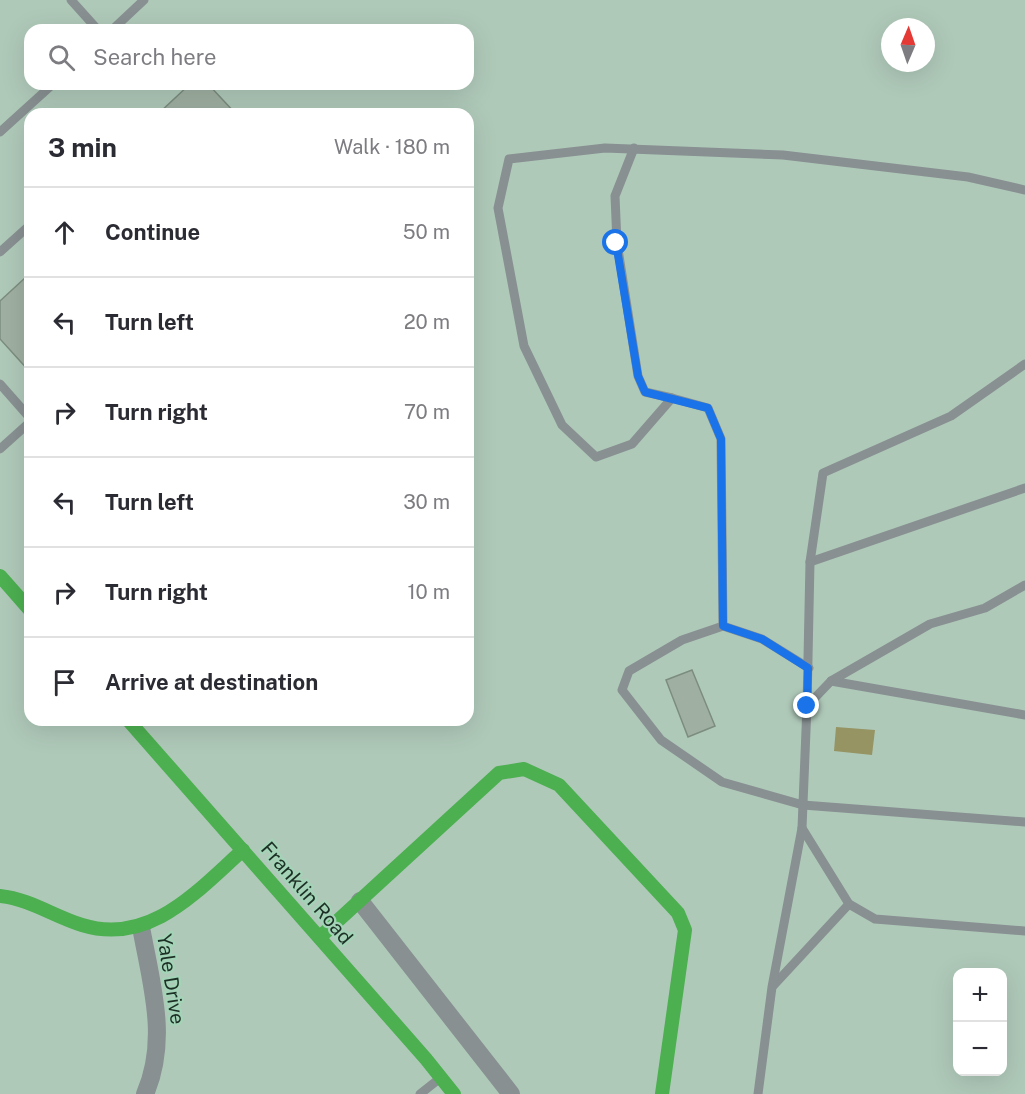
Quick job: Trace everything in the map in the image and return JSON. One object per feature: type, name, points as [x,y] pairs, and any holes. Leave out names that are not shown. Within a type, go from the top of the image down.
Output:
[{"type":"street","points":[[0,576],[24,603]]},
{"type":"street","name":"Franklin Road","points":[[133,726],[320,937],[454,1094]]},
{"type":"street","points":[[320,937],[499,772],[524,769],[559,785],[678,913],[685,930],[662,1094]]},
{"type":"street","name":"Yale Drive","points":[[145,1094],[157,1054],[158,1024],[141,927],[173,912],[243,850]]},
{"type":"street","points":[[0,896],[26,899],[81,925],[97,930],[129,930],[141,927]]},
{"type":"street","points":[[360,901],[511,1094]]},
{"type":"lane","points":[[71,0],[93,24]]},
{"type":"lane","points":[[118,24],[144,0]]},
{"type":"lane","points":[[26,108],[46,90]]},
{"type":"lane","points":[[0,132],[24,110]]},
{"type":"lane","points":[[672,398],[632,444],[596,457],[562,425],[524,346],[498,208],[509,159],[605,148],[783,155],[968,177],[1025,190]]},
{"type":"lane","points":[[634,148],[615,196],[616,243],[638,376],[645,392],[708,408],[721,439],[723,626]]},
{"type":"lane","points":[[0,252],[24,230]]},
{"type":"lane","points":[[758,1094],[772,987],[802,828],[810,562],[823,473],[951,416],[1025,364]]},
{"type":"lane","points":[[0,384],[24,411]]},
{"type":"lane","points":[[0,449],[24,428]]},
{"type":"lane","points":[[810,562],[1025,488]]},
{"type":"lane","points":[[807,706],[831,681],[930,624],[985,608],[1025,585]]},
{"type":"lane","points":[[808,668],[762,639],[723,626],[682,640],[629,671],[622,690],[661,740],[722,782],[804,805],[1025,822]]},
{"type":"lane","points":[[831,681],[1025,715]]},
{"type":"lane","points":[[802,828],[849,904],[875,919],[1025,931]]},
{"type":"lane","points":[[772,987],[849,904]]},
{"type":"lane","points":[[420,1094],[441,1078]]},
{"type":"shaded area","points":[[836,727],[875,730],[872,755],[834,751]]},
{"type":"building","points":[[184,90],[214,90],[230,108],[164,108]]},
{"type":"building","points":[[24,279],[24,365],[0,339],[0,301]]},
{"type":"building","points":[[692,670],[715,726],[688,737],[666,680]]},
{"type":"traffic: fast","points":[[0,576],[24,603]]},
{"type":"traffic: fast","points":[[133,726],[426,1059],[454,1094]]},
{"type":"traffic: fast","points":[[320,937],[499,773],[524,769],[559,785],[678,913],[685,930],[662,1094]]},
{"type":"traffic: fast","points":[[0,896],[31,904],[82,925],[107,929],[129,928],[171,911],[243,850]]},
{"type":"route","points":[[616,243],[638,376],[645,392],[708,408],[721,439],[723,626],[762,639],[808,668],[807,706]]}]
